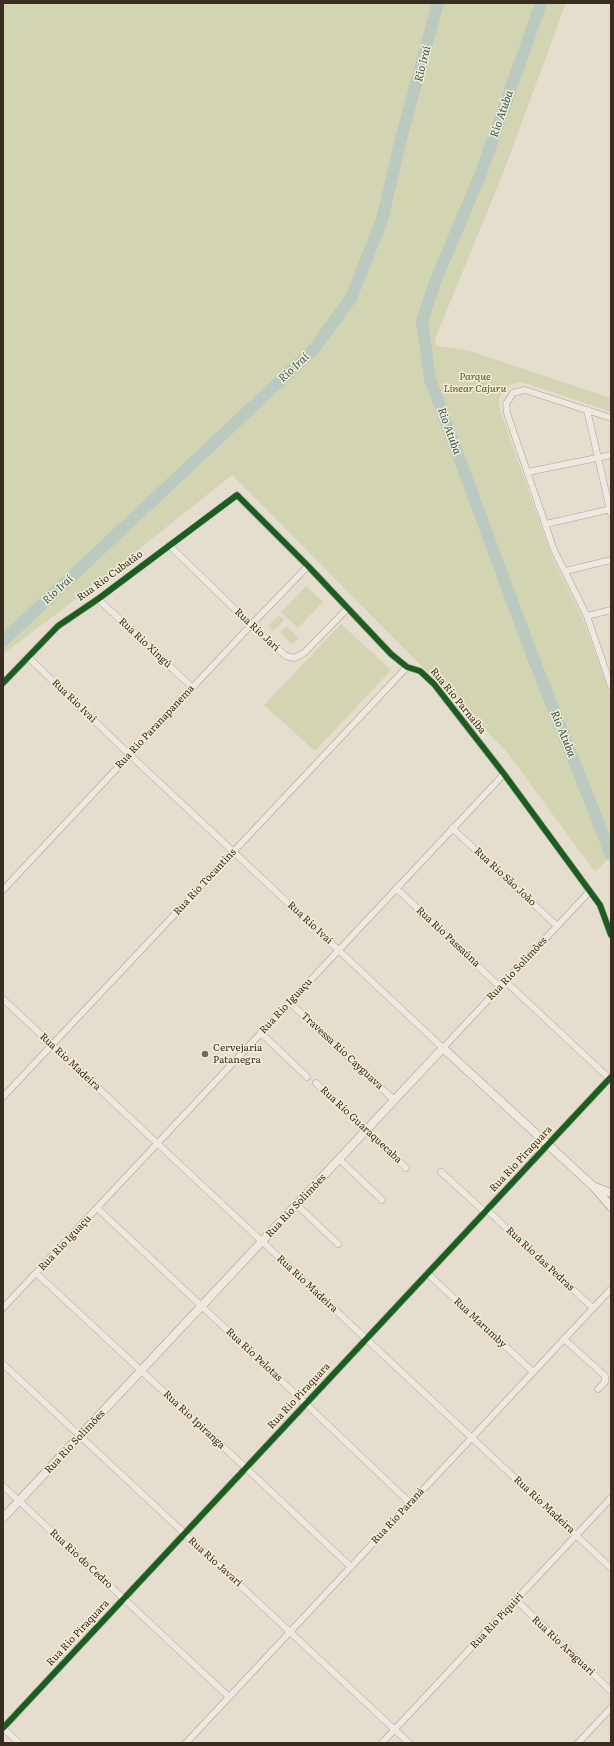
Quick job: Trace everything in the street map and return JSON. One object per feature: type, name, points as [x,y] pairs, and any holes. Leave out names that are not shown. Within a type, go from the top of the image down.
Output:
[{"type":"street","points":[[611,418],[525,390],[516,391],[510,395],[506,404],[507,413],[554,550],[587,616],[611,686]]},
{"type":"street","points":[[546,524],[611,510],[587,410]]},
{"type":"street","points":[[528,472],[611,455]]},
{"type":"street","name":"Rua Rio Cubatão","points":[[3,683],[58,626],[98,599],[237,495]]},
{"type":"street","name":"Rua Rio Parnaíba","points":[[237,495],[308,566],[391,654],[407,667],[420,671],[434,684],[504,774],[600,905],[611,935]]},
{"type":"street","name":"Rua Rio Jarí","points":[[170,545],[251,625],[274,647],[286,656],[294,658],[304,653],[348,608]]},
{"type":"street","points":[[565,571],[611,560]]},
{"type":"street","name":"Rua Rio Paranapanema","points":[[3,890],[192,687],[308,566]]},
{"type":"street","name":"Rua Rio Xingú","points":[[98,599],[192,687]]},
{"type":"street","points":[[587,616],[611,610]]},
{"type":"street","name":"Rua Rio Ivaí","points":[[28,657],[129,754],[594,1187],[610,1206]]},
{"type":"street","points":[[604,667],[611,665]]},
{"type":"street","name":"Rua Rio Tocantins","points":[[3,1097],[407,667]]},
{"type":"street","name":"Rua Rio Iguaçu","points":[[3,1308],[504,774]]},
{"type":"street","name":"Rua Rio São João","points":[[452,828],[557,926]]},
{"type":"street","name":"Rua Rio Passaúna","points":[[396,888],[500,986]]},
{"type":"street","name":"Rua Rio Solimões","points":[[3,1518],[340,1160],[394,1100],[589,892]]},
{"type":"street","points":[[505,981],[610,1078]]},
{"type":"street","name":"Rua Rio Madeira","points":[[3,999],[611,1568]]},
{"type":"street","name":"Travessa Rio Cayguava","points":[[289,1002],[394,1100]]},
{"type":"street","points":[[261,1033],[307,1077]]},
{"type":"street","name":"Rua Rio Piraquara","points":[[3,1728],[610,1078]]},
{"type":"street","name":"Rua Rio Guaraquecaba","points":[[316,1083],[406,1168]]},
{"type":"street","points":[[340,1160],[382,1200]]},
{"type":"street","name":"Rua Rio das Pedras","points":[[441,1172],[593,1308]]},
{"type":"street","name":"Rua Rio Ivaí","points":[[594,1187],[611,1194]]},
{"type":"street","points":[[610,1206],[609,1198],[611,1194]]},
{"type":"street","points":[[297,1205],[338,1244]]},
{"type":"street","name":"Rua Rio Pelotas","points":[[97,1208],[410,1504]]},
{"type":"street","name":"Rua Rio Ipiranga","points":[[36,1273],[351,1567]]},
{"type":"street","name":"Rua Marumby","points":[[427,1273],[533,1372]]},
{"type":"street","name":"Rua Rio Paraná","points":[[186,1743],[611,1289]]},
{"type":"street","points":[[564,1339],[605,1376],[605,1382],[598,1389]]},
{"type":"street","name":"Rua Rio Javari","points":[[3,1364],[409,1743]]},
{"type":"street","name":"Rua Rio do Cedro","points":[[3,1486],[229,1697]]},
{"type":"street","name":"Rua Rio Piquiri","points":[[382,1743],[611,1498]]},
{"type":"street","name":"Rua Rio Araguari","points":[[516,1600],[611,1691]]},
{"type":"street","points":[[578,1743],[611,1708]]},
{"type":"street","points":[[3,1728],[19,1743]]},
{"type":"green space","name":"Parque Linear Cajuru","points":[[3,3],[566,3],[502,176],[435,339],[437,346],[470,351],[611,398],[611,412],[520,382],[511,385],[503,391],[499,399],[500,410],[552,557],[582,617],[611,697],[611,856],[595,872],[507,752],[232,475],[71,603],[3,654]]},
{"type":"green space","points":[[306,586],[323,602],[298,628],[281,612]]},
{"type":"green space","points":[[279,615],[284,620],[273,631],[268,626]]},
{"type":"green space","points":[[341,624],[391,670],[315,751],[264,705]]},
{"type":"green space","points":[[287,626],[299,638],[292,644],[280,632]]},
{"type":"waterway","name":"Rio Iraí","points":[[3,641],[314,349],[351,298],[382,220],[401,139],[438,3]]},
{"type":"waterway","name":"Rio Atuba","points":[[541,3],[481,173],[435,282],[422,321],[430,379],[529,647],[611,855]]},
{"type":"cycle path","points":[[3,683],[58,626],[98,599],[237,495],[308,566],[391,654],[407,667],[420,671],[434,684],[504,774],[600,905],[611,935]]},
{"type":"cycle path","points":[[3,1728],[611,1077]]},
{"type":"place","name":"Cervejaria Patanegra","points":[[205,1054]]}]
